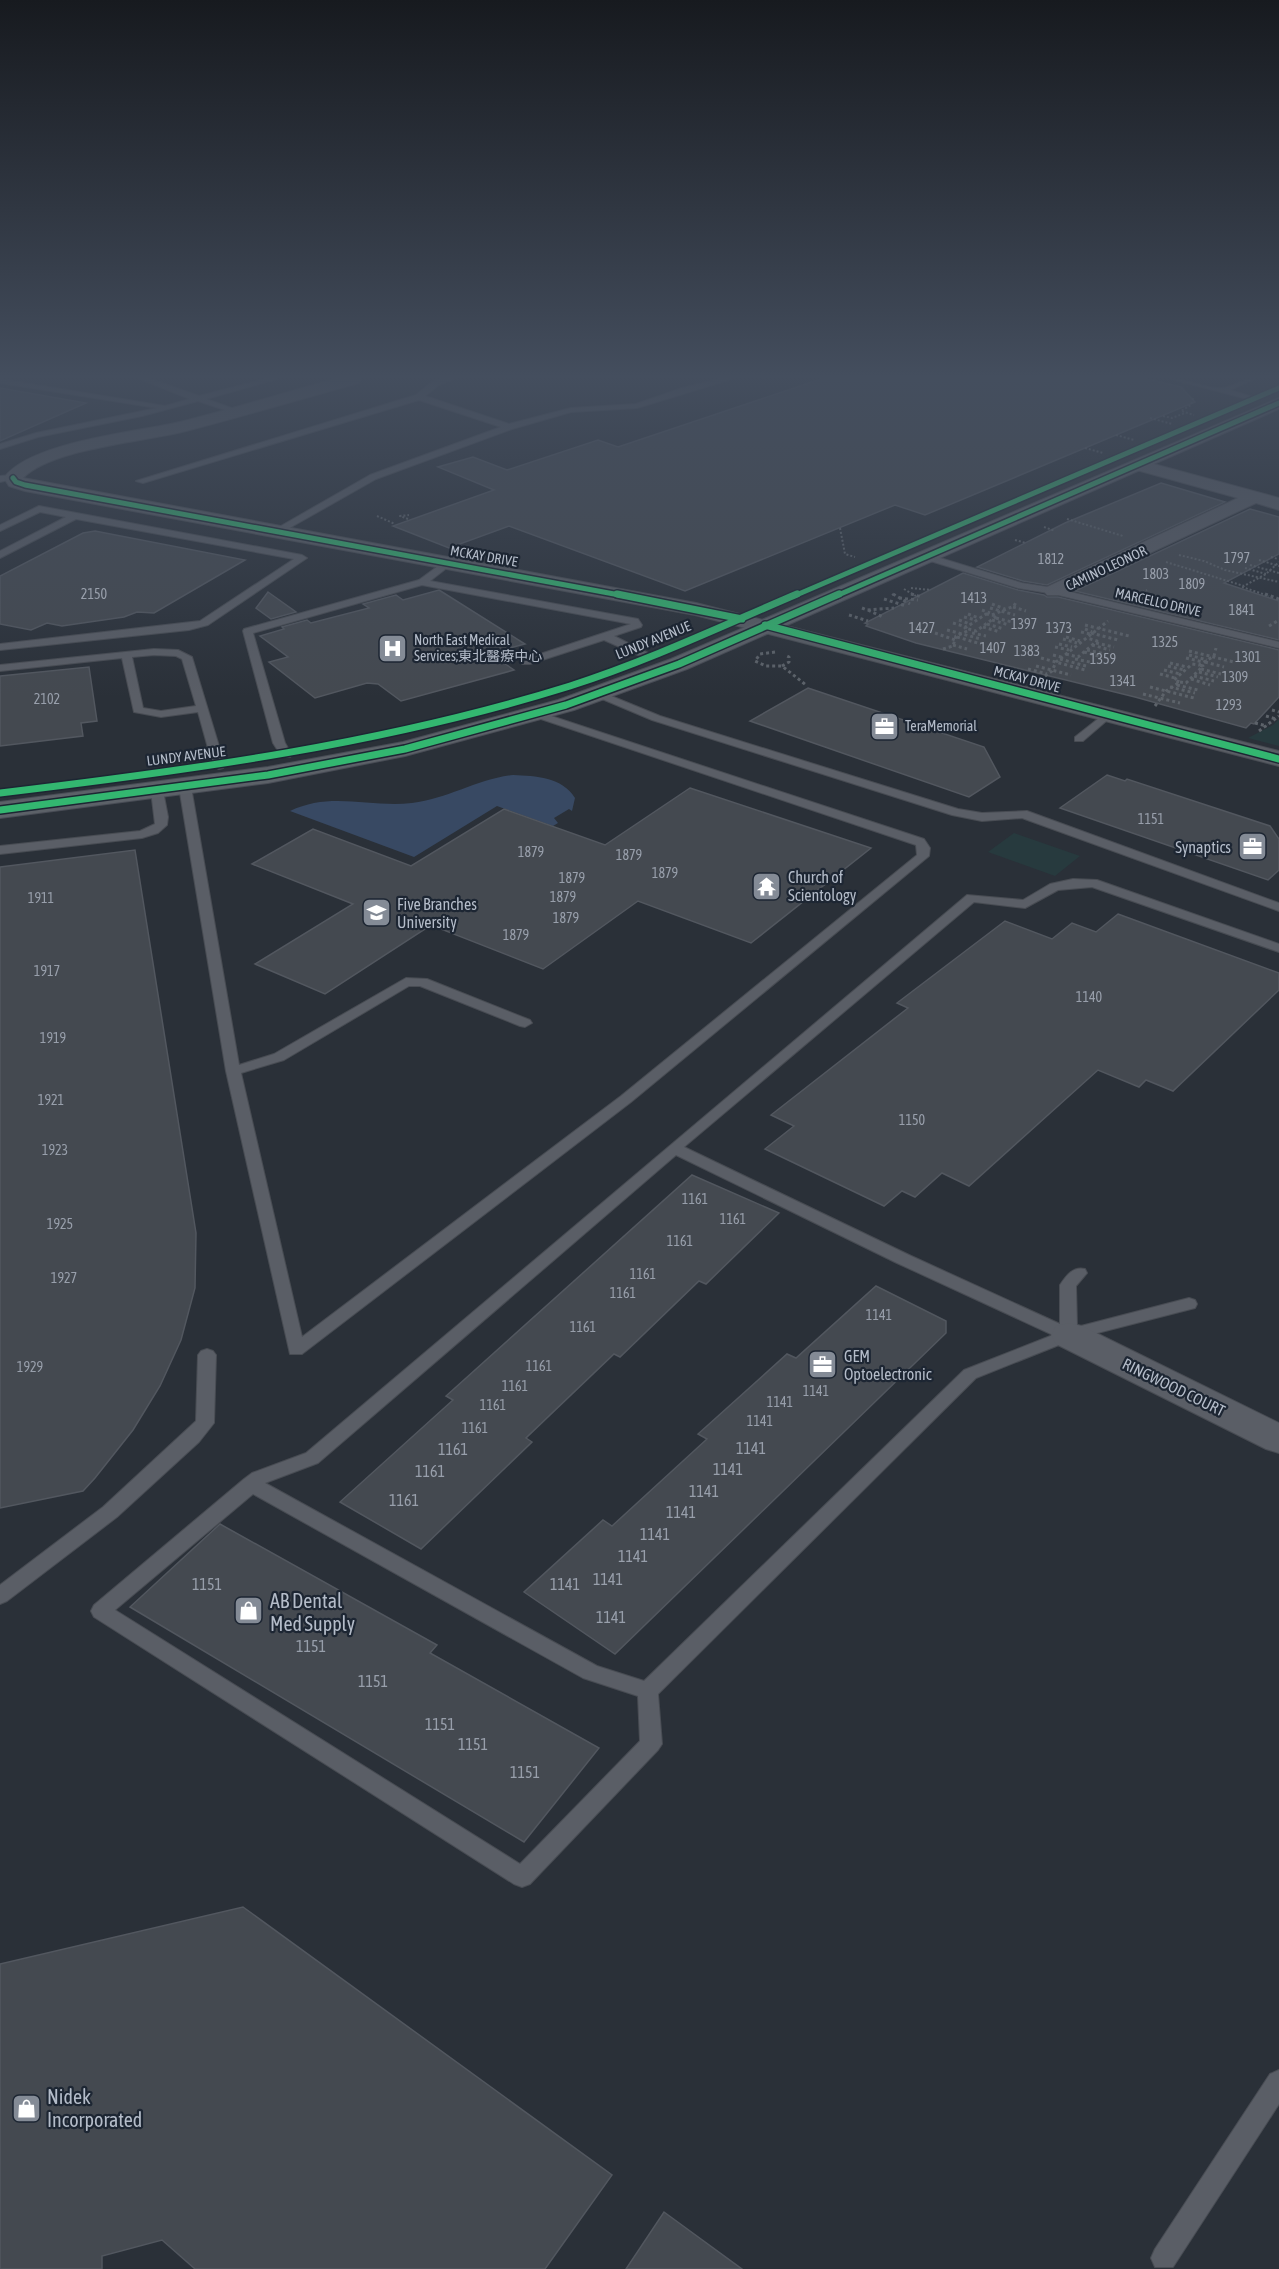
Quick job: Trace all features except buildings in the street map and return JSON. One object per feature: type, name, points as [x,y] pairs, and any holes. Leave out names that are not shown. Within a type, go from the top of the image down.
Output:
[{"type":"main road","name":"LUNDY AVENUE","points":[[0,793],[219,766],[286,755],[347,744],[502,707],[651,657],[1044,485]]},
{"type":"main road","points":[[1014,519],[1016,512],[1075,485]]},
{"type":"main road","name":"LUNDY AVENUE","points":[[0,810],[268,775],[405,748],[536,714],[680,664],[1093,485]]},
{"type":"street","name":"MCKAY DRIVE","points":[[25,485],[740,619],[1279,759]]},
{"type":"street","points":[[1211,485],[1279,504]]},
{"type":"street","name":"CAMINO LEONOR","points":[[1054,591],[1255,497]]},
{"type":"street","name":"RINGWOOD COURT","points":[[1069,1335],[1279,1439]]},
{"type":"lane","points":[[277,532],[359,485]]},
{"type":"lane","points":[[0,528],[39,509],[302,558],[204,623],[189,627],[0,647]]},
{"type":"lane","points":[[0,555],[76,515]]},
{"type":"lane","name":"MARCELLO DRIVE","points":[[927,557],[1021,586],[1054,591],[1279,645]]},
{"type":"lane","points":[[286,755],[279,743],[248,631],[422,582],[448,563]]},
{"type":"lane","points":[[422,582],[634,621],[637,625],[526,662]]},
{"type":"lane","points":[[605,636],[651,657]]},
{"type":"lane","points":[[0,668],[164,652],[178,653],[187,657],[219,766]]},
{"type":"lane","points":[[126,655],[138,710],[144,714],[202,708]]},
{"type":"lane","points":[[599,694],[656,718],[957,812],[982,818],[1023,814],[1279,907]]},
{"type":"lane","points":[[185,787],[233,1071],[296,1350],[626,1099],[923,856],[924,848],[920,842],[536,714]]},
{"type":"lane","points":[[1079,739],[1108,714]]},
{"type":"lane","points":[[0,850],[142,834],[154,830],[161,825],[162,817],[157,790]]},
{"type":"lane","points":[[1188,1304],[1069,1335],[970,1374],[648,1691],[651,1743],[522,1877],[100,1611],[259,1478],[312,1458],[674,1148],[971,898],[1024,904],[1054,887],[1073,883],[1093,884],[1279,948]]},
{"type":"lane","points":[[233,1071],[279,1057],[406,982],[422,982],[525,1023]]},
{"type":"lane","points":[[674,1148],[903,1259],[1069,1335]]},
{"type":"lane","points":[[1069,1335],[1068,1285],[1079,1273]]},
{"type":"lane","points":[[0,1596],[110,1512],[206,1423],[207,1355]]},
{"type":"lane","points":[[251,1484],[590,1672],[648,1691]]},
{"type":"lane","points":[[1164,2258],[1279,2082]]},
{"type":"path","points":[[377,516],[395,524]]},
{"type":"path","points":[[1066,518],[1123,536]]},
{"type":"path","points":[[840,528],[845,554],[855,557]]},
{"type":"path","points":[[1174,553],[1204,561],[1225,570],[1279,582]]},
{"type":"path","points":[[1271,557],[1278,562]]},
{"type":"path","points":[[1160,560],[1241,585],[1262,577],[1278,562]]},
{"type":"path","points":[[1259,560],[1278,562]]},
{"type":"path","points":[[1167,567],[1172,564]]},
{"type":"path","points":[[1250,565],[1279,573]]},
{"type":"path","points":[[1245,568],[1266,574]]},
{"type":"path","points":[[1198,576],[1203,574]]},
{"type":"path","points":[[1210,582],[1218,579]]},
{"type":"path","points":[[1241,585],[1239,586],[1279,599]]},
{"type":"path","points":[[895,586],[912,595],[922,597]]},
{"type":"path","points":[[905,590],[918,587],[931,590]]},
{"type":"path","points":[[883,599],[908,605],[890,593]]},
{"type":"path","points":[[1264,598],[1269,596]]},
{"type":"path","points":[[898,598],[918,600]]},
{"type":"path","points":[[1012,607],[1018,598]]},
{"type":"path","points":[[1006,609],[991,606],[999,611],[1015,615]]},
{"type":"path","points":[[860,607],[883,618]]},
{"type":"path","points":[[968,630],[976,631],[992,620],[999,611],[1012,607],[1026,611]]},
{"type":"path","points":[[867,610],[894,608]]},
{"type":"path","points":[[982,610],[1012,622]]},
{"type":"path","points":[[848,614],[868,621]]},
{"type":"path","points":[[968,614],[980,618]]},
{"type":"path","points":[[953,645],[955,638],[968,630],[971,624],[986,614],[994,615]]},
{"type":"path","points":[[964,617],[976,621]]},
{"type":"path","points":[[1041,680],[1073,647],[1111,619]]},
{"type":"path","points":[[959,620],[971,624]]},
{"type":"path","points":[[992,620],[1008,625]]},
{"type":"path","points":[[953,623],[986,636]]},
{"type":"path","points":[[986,624],[1004,629]]},
{"type":"path","points":[[982,627],[1000,632]]},
{"type":"path","points":[[1118,640],[1084,629],[1096,628],[1129,636]]},
{"type":"path","points":[[935,633],[981,641],[947,630]]},
{"type":"path","points":[[1162,699],[1170,687],[1178,683],[1186,683],[1194,676],[1206,661],[1213,657],[1216,648],[1232,634]]},
{"type":"path","points":[[1064,638],[1079,642]]},
{"type":"path","points":[[1053,655],[1078,657],[1097,641],[1087,638]]},
{"type":"path","points":[[1059,644],[1073,647]]},
{"type":"path","points":[[1093,644],[1114,647]]},
{"type":"path","points":[[1093,644],[1110,650]]},
{"type":"path","points":[[940,650],[953,645],[967,649]]},
{"type":"path","points":[[1055,647],[1070,650]]},
{"type":"path","points":[[1083,652],[1104,656],[1087,649]]},
{"type":"path","points":[[782,666],[790,660],[781,653],[765,653],[755,658],[762,665],[782,666],[806,685]]},
{"type":"path","points":[[1224,667],[1189,653],[1234,662]]},
{"type":"path","points":[[1063,656],[1090,662]]},
{"type":"path","points":[[1063,656],[1086,666]]},
{"type":"path","points":[[1041,658],[1085,670]]},
{"type":"path","points":[[1186,658],[1206,661]]},
{"type":"path","points":[[1176,678],[1192,663],[1199,669],[1220,676]]},
{"type":"path","points":[[1169,664],[1186,669]]},
{"type":"path","points":[[1036,666],[1071,675]]},
{"type":"path","points":[[1028,669],[1048,674]]},
{"type":"path","points":[[1164,670],[1180,674]]},
{"type":"path","points":[[1160,674],[1176,678]]},
{"type":"path","points":[[1194,676],[1214,681]]},
{"type":"path","points":[[1176,678],[1174,680],[1178,683],[1198,690]]},
{"type":"path","points":[[1190,679],[1210,685]]},
{"type":"path","points":[[1150,687],[1194,698]]},
{"type":"path","points":[[1170,687],[1195,693]]},
{"type":"path","points":[[1143,694],[1180,703]]},
{"type":"path","points":[[1272,710],[1278,716]]},
{"type":"path","points":[[1266,716],[1278,716]]},
{"type":"path","points":[[1254,734],[1268,726],[1278,716]]},
{"type":"path","points":[[1256,723],[1268,726]]},
{"type":"green space","points":[[1279,719],[1279,746],[1248,738],[1273,725]]},
{"type":"green space","points":[[1014,833],[1080,856],[1055,876],[988,852]]},
{"type":"water","points":[[513,775],[539,777],[563,786],[575,798],[572,811],[569,809],[554,818],[558,823],[553,826],[497,806],[414,857],[290,811],[320,802],[396,804],[425,801],[487,780]]},
{"type":"cycle path","points":[[25,485],[742,619]]},
{"type":"cycle path","points":[[0,793],[248,760],[330,746],[492,709],[572,685],[651,657],[1053,485]]},
{"type":"cycle path","points":[[0,810],[268,775],[405,749],[566,705],[679,664],[1091,485]]},
{"type":"cycle path","points":[[765,625],[1279,759]]},
{"type":"place","name":"North East Medical Services;東北醫療中心","points":[[393,648]]},
{"type":"place","name":"TeraMemorial","points":[[884,726]]},
{"type":"place","name":"Synaptics","points":[[1252,847]]},
{"type":"place","name":"Church of Scientology","points":[[767,886]]},
{"type":"place","name":"Five Branches University","points":[[376,913]]},
{"type":"place","name":"GEM Optoelectronic","points":[[823,1365]]},
{"type":"place","name":"AB Dental Med Supply","points":[[249,1611]]},
{"type":"place","name":"Nidek Incorporated","points":[[26,2108]]}]
